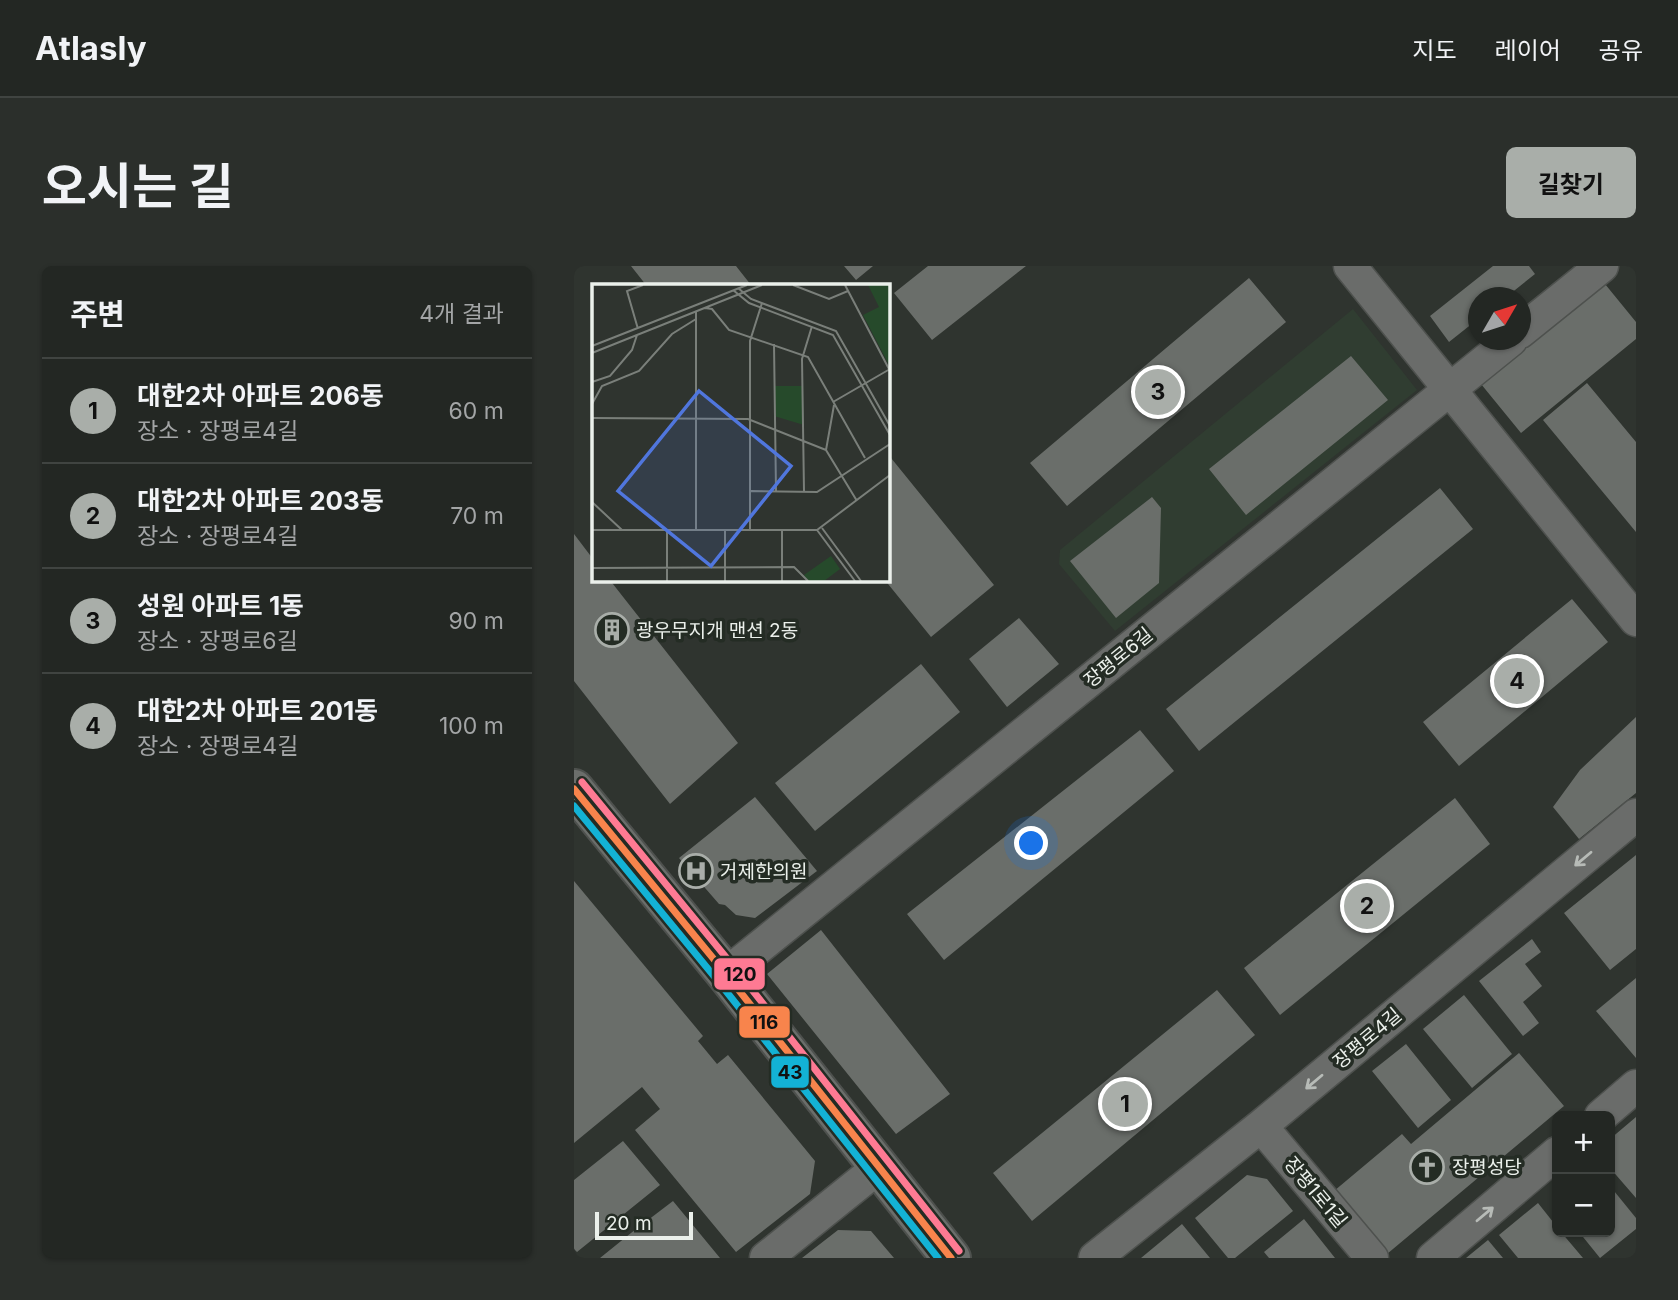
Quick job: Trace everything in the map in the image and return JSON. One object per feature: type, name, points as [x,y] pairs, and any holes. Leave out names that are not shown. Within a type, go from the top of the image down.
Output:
[{"type":"street","points":[[1350,266],[1636,620]]},
{"type":"street","points":[[1531,324],[1602,266]]},
{"type":"street","name":"장평로6길","points":[[726,974],[1498,350]]},
{"type":"street","points":[[574,789],[726,974],[951,1258]]},
{"type":"street","name":"장평로4길","points":[[1095,1258],[1261,1126],[1636,815]]},
{"type":"street","points":[[1607,1111],[1636,1086]]},
{"type":"street","name":"장평1로1길","points":[[1261,1126],[1372,1258]]},
{"type":"street","points":[[1433,1258],[1552,1157]]},
{"type":"street","points":[[766,1258],[879,1167]]},
{"type":"shaded area","points":[[1353,309],[1417,390],[1115,631],[1059,564],[1060,550]]},
{"type":"building","points":[[631,266],[736,266],[750,284],[645,284]]},
{"type":"building","points":[[844,266],[873,266],[856,280]]},
{"type":"building","points":[[928,266],[1026,266],[932,340],[894,293]]},
{"type":"building","points":[[1493,266],[1529,266],[1535,274],[1519,287],[1468,287],[1468,327],[1449,342],[1430,316]]},
{"type":"building","points":[[1249,278],[1286,322],[1067,506],[1030,463]]},
{"type":"building","points":[[1605,284],[1636,322],[1636,339],[1521,433],[1481,384],[1523,350],[1531,350],[1531,344]]},
{"type":"building","points":[[1351,356],[1388,400],[1246,515],[1209,469]]},
{"type":"building","points":[[1587,383],[1636,442],[1636,532],[1543,420]]},
{"type":"building","points":[[889,455],[994,585],[931,637],[886,581],[889,581]]},
{"type":"building","points":[[1440,488],[1473,529],[1199,751],[1166,709]]},
{"type":"building","points":[[1152,497],[1161,508],[1159,583],[1116,618],[1070,561]]},
{"type":"building","name":"광우무지개 맨션 2동","points":[[574,534],[592,558],[592,581],[611,581],[738,743],[670,804],[574,681]]},
{"type":"building","points":[[1572,599],[1608,642],[1459,766],[1423,722]]},
{"type":"building","points":[[1019,618],[1059,664],[1007,707],[969,659]]},
{"type":"building","points":[[921,664],[960,712],[815,831],[775,783]]},
{"type":"building","points":[[1636,717],[1636,793],[1579,839],[1553,807],[1580,770]]},
{"type":"building","points":[[1140,730],[1174,771],[944,960],[907,914]]},
{"type":"building","points":[[755,797],[817,871],[755,918],[736,915],[725,905],[719,904],[679,858]]},
{"type":"building","points":[[1455,798],[1490,844],[1280,1015],[1244,968]]},
{"type":"building","points":[[1636,855],[1636,949],[1610,970],[1564,913]]},
{"type":"building","points":[[574,881],[703,1036],[698,1041],[717,1064],[728,1055],[815,1161],[810,1194],[736,1252],[635,1130],[660,1109],[642,1087],[574,1143]]},
{"type":"building","points":[[821,930],[950,1094],[896,1134],[767,974]]},
{"type":"building","points":[[1532,939],[1541,952],[1525,964],[1542,986],[1523,1002],[1539,1023],[1523,1036],[1479,981]]},
{"type":"building","points":[[1636,978],[1636,1058],[1596,1011]]},
{"type":"building","points":[[1217,990],[1255,1035],[1032,1221],[993,1173]]},
{"type":"building","points":[[1464,995],[1512,1054],[1472,1088],[1423,1029]]},
{"type":"building","points":[[1406,1044],[1451,1100],[1418,1128],[1372,1071]]},
{"type":"building","name":"장평성당","points":[[1519,1053],[1564,1106],[1558,1111],[1552,1111],[1552,1116],[1387,1254],[1334,1191],[1402,1134],[1411,1144]]},
{"type":"building","points":[[1636,1117],[1636,1198],[1615,1174],[1615,1135]]},
{"type":"building","points":[[623,1141],[660,1185],[577,1252],[574,1249],[574,1180]]},
{"type":"building","points":[[1247,1175],[1267,1179],[1293,1211],[1235,1258],[1228,1258],[1195,1218]]},
{"type":"building","points":[[1615,1192],[1636,1218],[1636,1229],[1600,1258],[1583,1237],[1615,1237]]},
{"type":"building","points":[[673,1201],[720,1258],[600,1258],[631,1233]]},
{"type":"building","points":[[1538,1203],[1552,1221],[1552,1237],[1565,1237],[1583,1258],[1518,1258],[1499,1235]]},
{"type":"building","points":[[1304,1219],[1335,1258],[1269,1258],[1264,1252]]},
{"type":"building","points":[[1182,1224],[1210,1258],[1141,1258]]},
{"type":"building","points":[[838,1230],[871,1231],[894,1258],[802,1258]]},
{"type":"building","points":[[1488,1240],[1503,1258],[1466,1258]]},
{"type":"transit line","name":"120","points":[[582,782],[734,967],[959,1251]]},
{"type":"transit line","name":"116","points":[[574,789],[726,974],[951,1258]]},
{"type":"transit line","name":"43","points":[[574,806],[718,981],[938,1258]]},
{"type":"place","name":"성원 아파트 1동","points":[[1158,392]]},
{"type":"place","name":"광우무지개 맨션 2동","points":[[612,630]]},
{"type":"place","name":"대한2차 아파트 201동","points":[[1517,681]]},
{"type":"place","name":"거제한의원","points":[[696,871]]},
{"type":"place","name":"대한2차 아파트 203동","points":[[1367,906]]},
{"type":"place","name":"대한2차 아파트 206동","points":[[1125,1104]]},
{"type":"place","name":"장평성당","points":[[1427,1167]]}]
